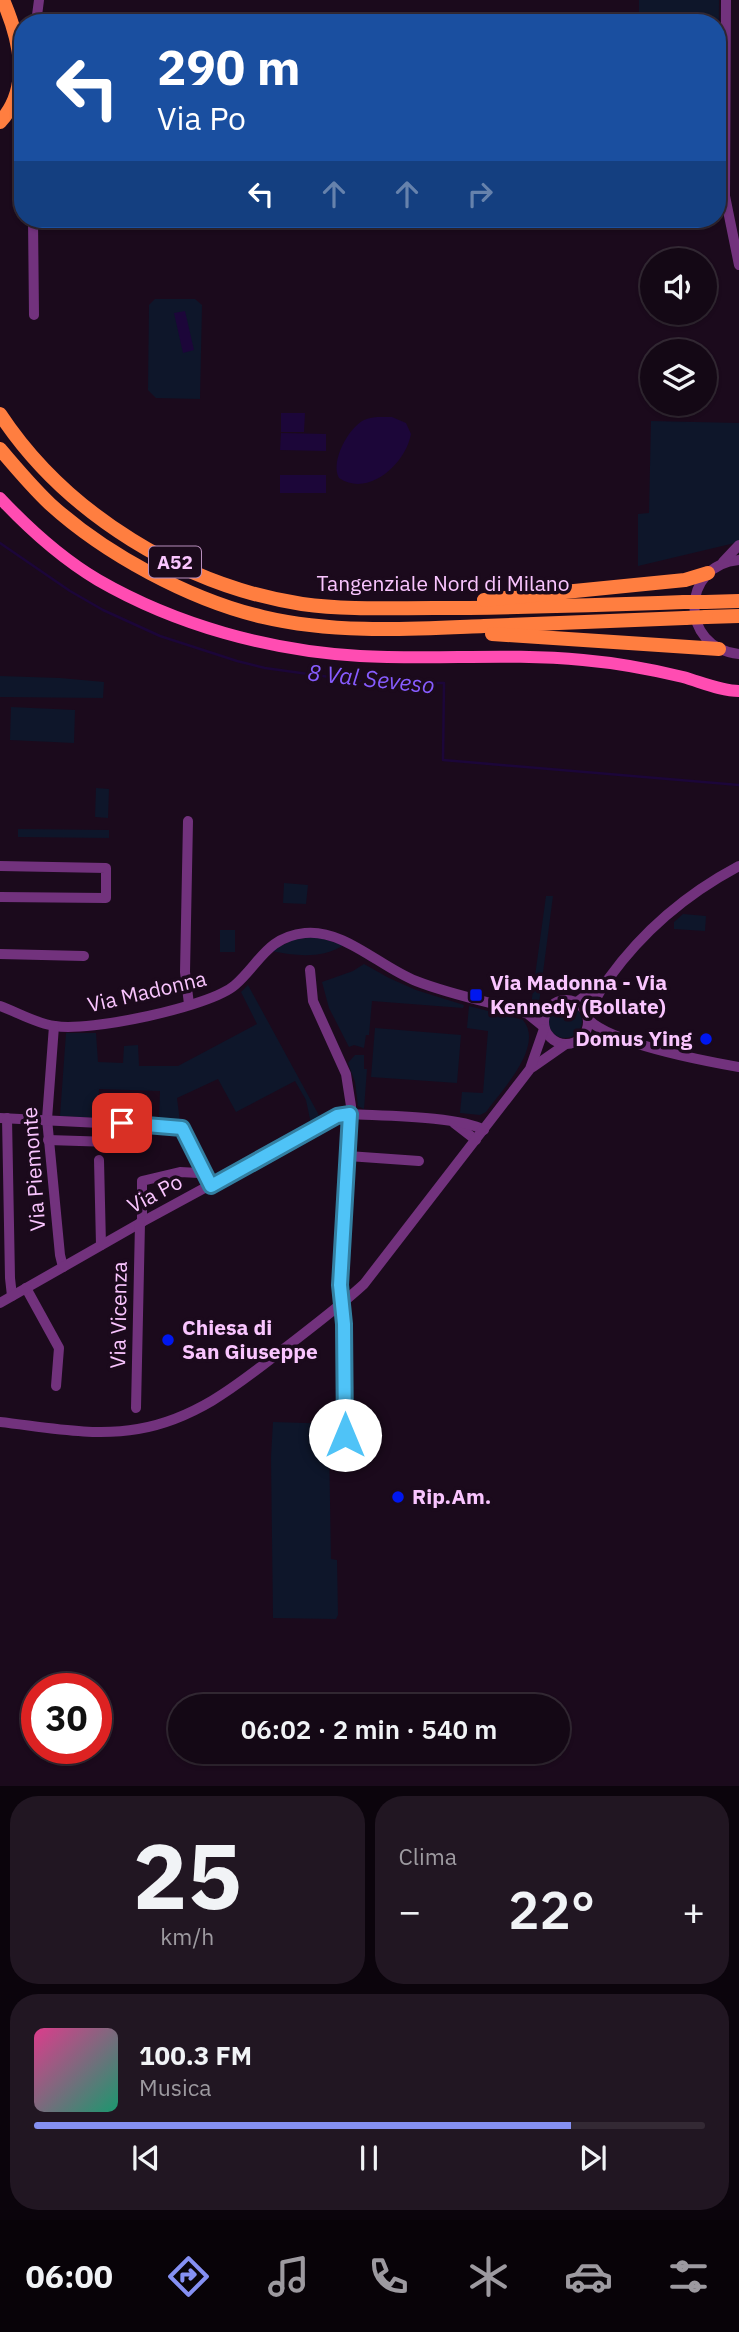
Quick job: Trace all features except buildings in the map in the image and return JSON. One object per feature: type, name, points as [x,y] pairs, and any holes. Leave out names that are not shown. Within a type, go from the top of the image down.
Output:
[{"type":"highway","points":[[4,0],[14,28]]},
{"type":"highway","points":[[0,122],[14,101]]},
{"type":"highway","name":"Tangenziale Nord di Milano","points":[[0,414],[35,459],[72,496],[120,531],[173,561],[227,585],[268,597],[334,607],[398,608],[739,601]]},
{"type":"highway","name":"Tangenziale Nord di Milano","points":[[0,449],[51,505],[127,560],[180,587],[262,617],[315,626],[400,630],[739,616]]},
{"type":"highway","points":[[398,608],[685,580],[714,569]]},
{"type":"highway","points":[[400,630],[658,643],[719,649]]},
{"type":"main road","points":[[0,498],[24,524],[97,579],[166,612],[230,634],[284,646],[360,656],[587,660],[655,670],[738,692]]},
{"type":"street","points":[[726,201],[739,265]]},
{"type":"street","points":[[33,228],[34,315]]},
{"type":"street","points":[[739,545],[697,590],[694,611],[697,625],[704,636],[719,649],[739,654]]},
{"type":"street","points":[[714,569],[739,560]]},
{"type":"street","points":[[188,821],[185,972],[189,1004]]},
{"type":"street","points":[[0,866],[106,868],[106,898],[0,897]]},
{"type":"street","points":[[577,1002],[608,979],[674,908],[739,866]]},
{"type":"street","name":"Via Madonna","points":[[0,1006],[54,1026],[104,1025],[213,998],[236,984],[265,950],[299,934],[316,932],[341,938],[380,964],[415,981],[519,1010],[544,1028]]},
{"type":"street","points":[[0,954],[84,956]]},
{"type":"street","points":[[310,970],[313,1001],[346,1074],[351,1106],[340,1285],[343,1303],[345,1435]]},
{"type":"street","points":[[0,1422],[101,1432],[137,1430],[197,1411],[229,1392],[364,1284],[530,1069],[547,1055],[572,1043],[587,1029],[588,1018],[608,979]]},
{"type":"street","points":[[530,1069],[548,1007],[562,999],[577,1002],[597,1028],[621,1038],[739,1067]]},
{"type":"street","name":"Via Madonna","points":[[519,1010],[534,1011],[548,1007]]},
{"type":"street","name":"Via Piemonte","points":[[54,1026],[47,1119],[63,1267]]},
{"type":"street","points":[[544,1028],[552,1039],[572,1043],[621,1038]]},
{"type":"street","name":"Via Po","points":[[0,1303],[141,1222],[337,1116],[350,1114],[454,1123],[484,1129]]},
{"type":"street","points":[[12,1296],[3,1118],[180,1127],[192,1144],[211,1186]]},
{"type":"street","points":[[454,1123],[476,1140]]},
{"type":"street","points":[[48,1140],[143,1143]]},
{"type":"street","points":[[348,1156],[419,1161]]},
{"type":"street","points":[[99,1160],[101,1245]]},
{"type":"street","name":"Via Vicenza","points":[[136,1408],[142,1181],[180,1172],[205,1171]]},
{"type":"street","points":[[26,1288],[59,1348],[56,1386]]},
{"type":"shaded area","points":[[639,0],[719,0],[719,14],[639,14]]},
{"type":"shaded area","points":[[155,299],[195,299],[202,305],[200,399],[156,398],[148,390],[149,305]]},
{"type":"shaded area","points":[[185,311],[194,350],[183,353],[174,313]]},
{"type":"shaded area","points":[[281,413],[305,413],[304,432],[281,432]]},
{"type":"shaded area","points":[[392,417],[406,423],[411,434],[408,445],[394,466],[374,481],[362,484],[339,478],[339,455],[352,430],[367,419]]},
{"type":"shaded area","points":[[651,421],[739,423],[739,542],[638,566],[638,514],[649,513]]},
{"type":"shaded area","points":[[281,433],[326,434],[326,451],[280,450]]},
{"type":"shaded area","points":[[280,475],[326,475],[326,493],[280,493]]},
{"type":"shaded area","points":[[0,676],[104,682],[103,698],[0,697]]},
{"type":"shaded area","points":[[11,707],[75,710],[74,743],[10,740]]},
{"type":"shaded area","points":[[96,788],[109,789],[108,818],[95,817]]},
{"type":"shaded area","points":[[18,829],[109,830],[109,838],[18,837]]},
{"type":"shaded area","points":[[284,883],[308,885],[306,904],[283,903]]},
{"type":"shaded area","points":[[546,896],[553,896],[539,1003],[531,1005]]},
{"type":"shaded area","points":[[683,914],[706,916],[705,931],[674,929],[674,922]]},
{"type":"shaded area","points":[[220,930],[235,930],[235,952],[220,952]]},
{"type":"shaded area","points":[[316,937],[344,945],[318,954],[299,955],[271,951],[295,939]]},
{"type":"shaded area","points":[[364,964],[416,990],[464,1005],[463,1008],[372,1001],[369,1035],[366,1035],[364,1048],[354,1045],[349,1047],[329,1008],[322,982],[353,971]]},
{"type":"shaded area","points":[[248,985],[321,1119],[311,1124],[306,1100],[295,1081],[236,1112],[218,1079],[177,1098],[180,1122],[159,1120],[160,1091],[99,1089],[98,1118],[60,1116],[66,1033],[96,1033],[98,1062],[123,1063],[124,1046],[138,1045],[139,1066],[178,1066],[257,1024],[241,992]]},
{"type":"shaded area","points":[[565,1004],[577,1009],[582,1021],[577,1033],[565,1038],[553,1033],[548,1021],[553,1009]]},
{"type":"shaded area","points":[[469,1006],[523,1020],[528,1031],[529,1042],[518,1068],[486,1112],[480,1115],[460,1113],[462,1092],[483,1093],[488,1031],[467,1028]]},
{"type":"shaded area","points":[[375,1028],[461,1035],[457,1083],[371,1077]]},
{"type":"shaded area","points":[[355,1055],[364,1055],[364,1069],[367,1069],[364,1109],[358,1106],[355,1082],[348,1063]]},
{"type":"shaded area","points":[[273,1422],[338,1424],[338,1440],[329,1442],[331,1559],[337,1560],[336,1619],[273,1618]]},
{"type":"waterway","name":"8 Val Seveso","points":[[0,543],[103,610],[160,636],[237,661],[265,668],[373,683],[444,683],[443,760],[739,785]]},
{"type":"place","name":"Via Madonna - Via Kennedy (Bollate)","points":[[476,995]]},
{"type":"place","name":"Domus Ying","points":[[706,1039]]},
{"type":"place","name":"Chiesa di San Giuseppe","points":[[168,1340]]},
{"type":"place","name":"Rip.Am.","points":[[398,1497]]},
{"type":"route","points":[[122,1123],[182,1128],[211,1186],[337,1116],[350,1114],[340,1285],[344,1324],[345,1435]]}]
